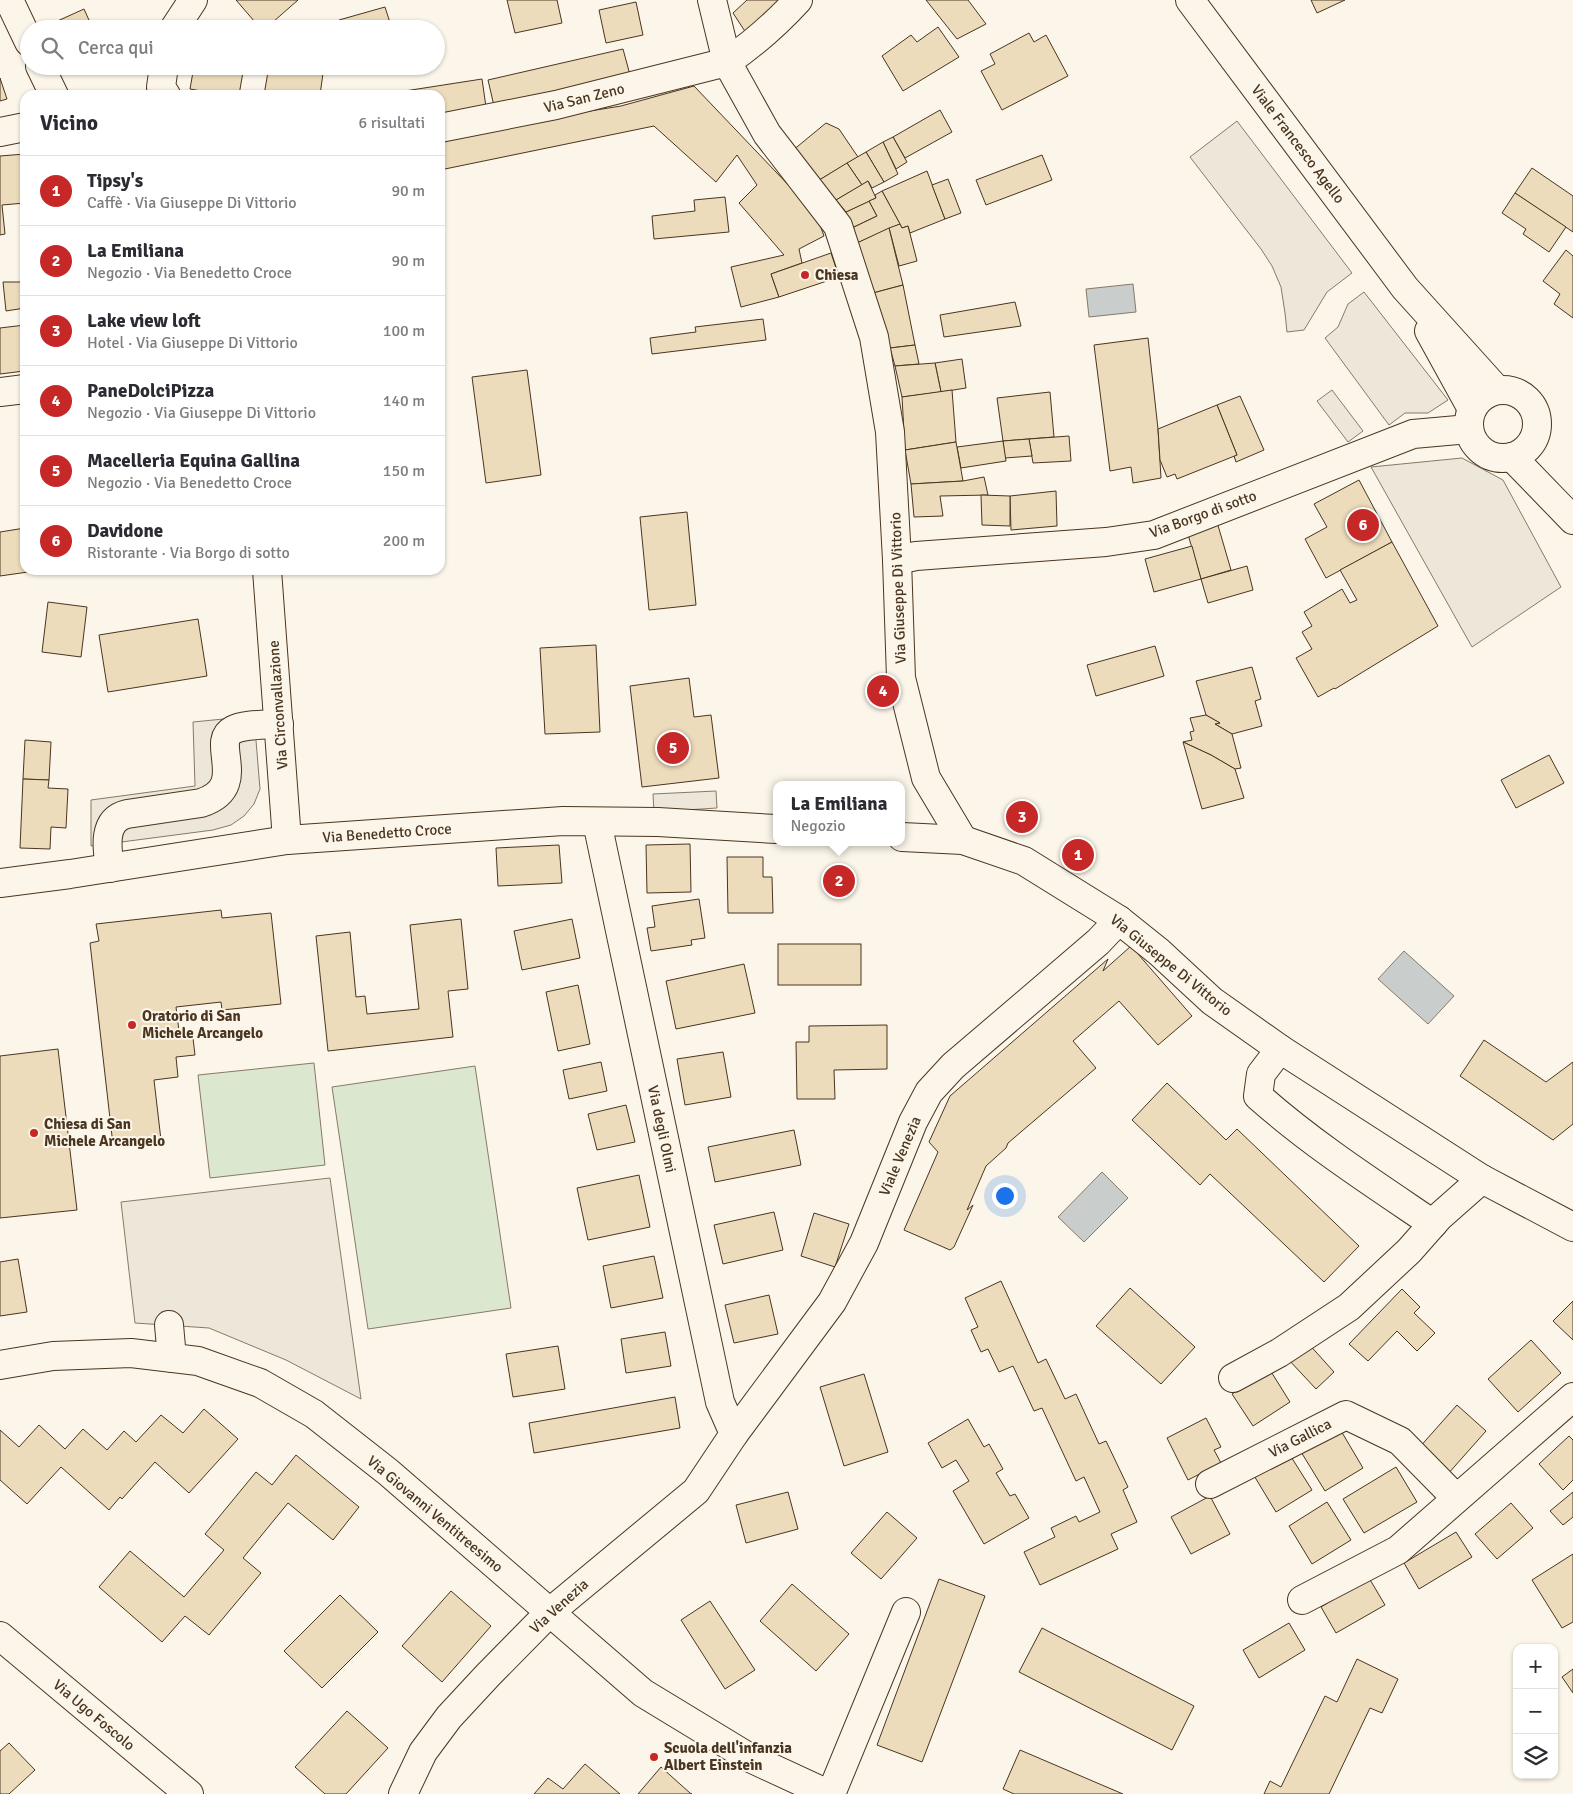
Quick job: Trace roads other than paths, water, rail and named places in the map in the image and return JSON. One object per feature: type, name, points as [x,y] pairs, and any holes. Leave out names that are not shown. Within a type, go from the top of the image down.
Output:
[{"type":"street","points":[[9,0],[20,23]]},
{"type":"street","points":[[180,20],[192,0]]},
{"type":"street","name":"Via Giuseppe Di Vittorio","points":[[712,0],[727,62],[767,134],[838,226],[874,337],[890,432],[901,678],[926,778],[963,840],[1024,861],[1119,920],[1159,952],[1212,1001],[1280,1049],[1482,1179],[1573,1228]]},
{"type":"street","points":[[727,62],[750,46],[798,0]]},
{"type":"street","name":"Viale Francesco Agello","points":[[1190,0],[1405,288],[1497,390]]},
{"type":"street","name":"Via San Zeno","points":[[445,127],[556,105],[727,62]]},
{"type":"street","points":[[44,75],[52,90]]},
{"type":"street","points":[[163,75],[161,87],[163,90]]},
{"type":"street","points":[[0,132],[20,128]]},
{"type":"street","name":"Viale Francesco Agello","points":[[1405,288],[1471,419],[1473,440],[1480,450],[1489,456],[1500,458],[1522,450]]},
{"type":"street","points":[[0,392],[20,390]]},
{"type":"street","points":[[1471,419],[1478,400],[1487,394],[1497,390],[1518,394],[1528,401],[1534,410],[1537,421],[1536,432],[1522,450]]},
{"type":"street","name":"Via Borgo di sotto","points":[[897,560],[916,556],[1106,542],[1154,535],[1413,434],[1471,419]]},
{"type":"street","points":[[1522,450],[1573,512]]},
{"type":"street","points":[[1522,450],[1573,520]]},
{"type":"street","name":"Via Circonvallazione","points":[[267,575],[288,840]]},
{"type":"street","points":[[110,868],[107,844],[109,830],[115,819],[127,814],[201,803],[213,799],[221,792],[228,776],[225,740],[229,733],[241,728],[279,724]]},
{"type":"street","name":"Via Benedetto Croce","points":[[0,883],[288,840],[563,821],[658,822],[773,829]]},
{"type":"street","name":"Via degli Olmi","points":[[597,822],[720,1402],[734,1434]]},
{"type":"street","points":[[905,836],[963,840]]},
{"type":"street","name":"Viale Venezia","points":[[734,1434],[832,1302],[864,1243],[913,1122],[929,1092],[953,1066],[1098,942],[1119,920]]},
{"type":"street","points":[[1280,1049],[1261,1074],[1258,1096],[1276,1112],[1363,1176],[1433,1224]]},
{"type":"street","points":[[1233,1378],[1279,1353],[1348,1307],[1409,1251],[1433,1224],[1482,1179]]},
{"type":"street","points":[[169,1325],[172,1358]]},
{"type":"street","name":"Via Giovanni Ventitreesimo","points":[[0,1365],[53,1356],[130,1353],[198,1361],[260,1382],[314,1414],[388,1472],[643,1694],[750,1758],[829,1794]]},
{"type":"street","points":[[1302,1600],[1398,1550],[1573,1397]]},
{"type":"street","name":"Via Gallica","points":[[1210,1484],[1346,1415],[1400,1441],[1456,1498]]},
{"type":"street","name":"Via Venezia","points":[[403,1794],[424,1752],[449,1716],[550,1612],[696,1491],[734,1434]]},
{"type":"street","points":[[829,1794],[906,1612]]},
{"type":"street","name":"Via Ugo Foscolo","points":[[0,1636],[189,1794]]},
{"type":"place","name":"Chiesa","points":[[805,275]]},
{"type":"place","name":"Davidone","points":[[1363,525]]},
{"type":"place","name":"PaneDolciPizza","points":[[883,691]]},
{"type":"place","name":"Macelleria Equina Gallina","points":[[673,748]]},
{"type":"place","name":"Lake view loft","points":[[1022,817]]},
{"type":"place","name":"Tipsy's","points":[[1078,855]]},
{"type":"place","name":"La Emiliana","points":[[839,881]]},
{"type":"place","name":"Oratorio di San Michele Arcangelo","points":[[132,1025]]},
{"type":"place","name":"Chiesa di San Michele Arcangelo","points":[[34,1133]]},
{"type":"place","name":"Scuola dell'infanzia Albert Einstein","points":[[654,1757]]}]
